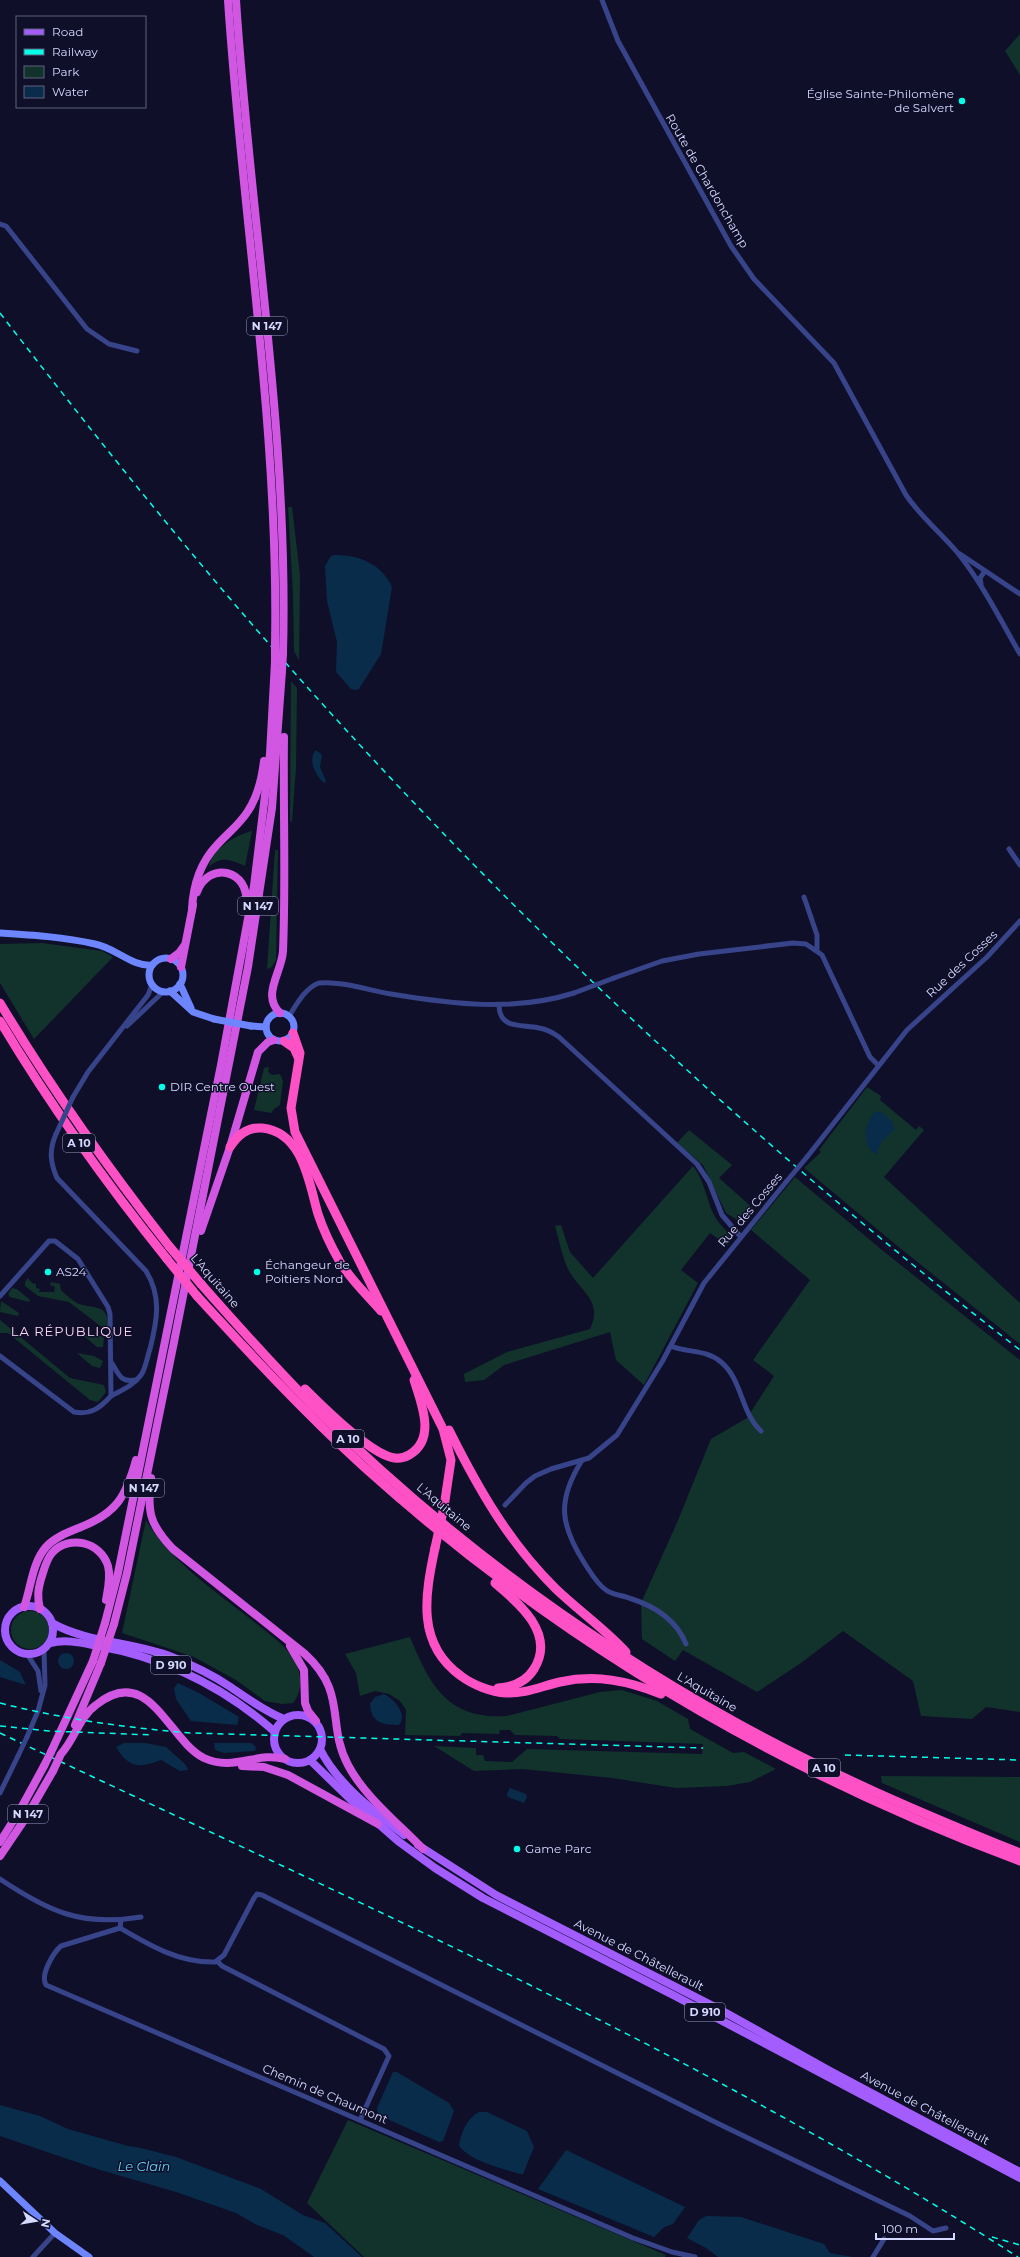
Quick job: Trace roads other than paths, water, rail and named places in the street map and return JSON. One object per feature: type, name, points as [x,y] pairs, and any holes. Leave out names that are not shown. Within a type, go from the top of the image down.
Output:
[{"type":"highway","name":"N 147","points":[[0,1856],[33,1806],[53,1771],[101,1663],[245,938],[264,809],[274,691],[275,540],[270,460],[228,0]]},
{"type":"highway","name":"N 147","points":[[0,1842],[20,1810],[51,1752],[93,1661],[127,1573],[240,1009],[260,896],[273,800],[287,633],[284,614],[283,542],[277,440],[236,0]]},
{"type":"highway","points":[[280,1013],[272,1002],[271,994],[281,962],[282,953],[284,672]]},
{"type":"highway","points":[[181,967],[192,910],[196,879],[205,861],[217,845],[240,823],[257,792],[263,769],[274,691]]},
{"type":"highway","points":[[192,910],[200,885],[205,878],[222,872],[236,877],[244,886],[247,895],[245,938]]},
{"type":"highway","points":[[171,959],[179,953],[186,942]]},
{"type":"highway","name":"A 10","points":[[0,1003],[63,1103],[150,1221],[201,1281]]},
{"type":"highway","name":"L'Aquitaine","points":[[0,1021],[55,1109],[122,1202],[197,1296],[276,1382],[335,1440],[394,1493],[534,1605],[602,1651],[690,1706],[764,1748],[864,1797],[959,1838],[1020,1861]]},
{"type":"highway","points":[[293,1033],[300,1048],[291,1108],[293,1123],[319,1216],[340,1262],[386,1317]]},
{"type":"highway","points":[[274,1040],[268,1042],[258,1052],[230,1147],[200,1232],[181,1321],[173,1346],[171,1377],[149,1498],[153,1524],[173,1549],[313,1661],[328,1683],[334,1698],[342,1752],[353,1772],[384,1809],[423,1849]]},
{"type":"highway","points":[[284,1041],[297,1052],[298,1064]]},
{"type":"highway","points":[[230,1147],[241,1133],[259,1128],[278,1133],[299,1148],[443,1429],[450,1451],[450,1474],[426,1600],[428,1628],[432,1640],[446,1662],[455,1672],[473,1683],[505,1693],[515,1693],[572,1680],[604,1679],[636,1685],[690,1706]]},
{"type":"highway","points":[[201,1281],[308,1392],[362,1439],[390,1457],[401,1458],[411,1454],[420,1446],[425,1428],[424,1414],[404,1352]]},
{"type":"highway","name":"L'Aquitaine","points":[[201,1281],[313,1406],[399,1485],[512,1577],[637,1663],[727,1717],[810,1762],[904,1805],[1020,1853]]},
{"type":"highway","points":[[24,1607],[38,1561],[47,1546],[63,1535],[105,1515],[116,1506],[124,1495],[139,1452],[151,1398],[159,1372]]},
{"type":"highway","points":[[424,1390],[447,1427],[480,1490],[518,1546],[556,1589],[610,1636],[637,1663]]},
{"type":"highway","points":[[394,1493],[511,1596],[526,1612],[535,1626],[540,1640],[540,1649],[538,1661],[532,1672],[523,1680],[512,1686],[490,1689]]},
{"type":"highway","name":"N 147","points":[[40,1609],[38,1592],[49,1557],[63,1545],[73,1542],[84,1543],[99,1551],[108,1566],[109,1577],[105,1611],[108,1623]]},
{"type":"highway","points":[[281,1636],[295,1652],[302,1664],[306,1680],[306,1707],[316,1721]]},
{"type":"highway","points":[[60,1755],[69,1746],[87,1713],[96,1705],[114,1695],[124,1693],[144,1698],[154,1704],[184,1743],[194,1752],[215,1762],[264,1767],[288,1775],[378,1824]]},
{"type":"highway","points":[[236,1764],[269,1756],[285,1759]]},
{"type":"main road","points":[[0,933],[96,944],[112,949],[141,965],[152,965],[161,959],[171,959],[181,967],[182,979],[180,984],[166,992]]},
{"type":"main road","points":[[132,961],[149,976],[152,985],[166,992],[193,1012],[214,1019],[251,1026],[266,1027]]},
{"type":"main road","points":[[149,976],[152,965]]},
{"type":"main road","points":[[180,984],[193,1012]]},
{"type":"main road","points":[[280,1013],[289,1016],[294,1024],[293,1033],[284,1041],[274,1040],[268,1035],[266,1027],[269,1019],[280,1013]]},
{"type":"main road","points":[[0,1618],[10,1616],[24,1607],[40,1609],[48,1615],[52,1623],[53,1633],[50,1643],[44,1650],[34,1654],[20,1652],[11,1646],[3,1633],[10,1616]]},
{"type":"main road","name":"D 910","points":[[52,1623],[72,1632],[140,1647],[186,1663],[208,1673],[269,1713],[284,1719]]},
{"type":"main road","name":"D 910","points":[[50,1643],[71,1641],[112,1648],[148,1657],[182,1670],[226,1693],[275,1732]]},
{"type":"main road","points":[[299,1714],[305,1715],[316,1721],[322,1734],[320,1749],[310,1760],[298,1762],[285,1759],[277,1753],[274,1746],[275,1732],[284,1719],[299,1714]]},
{"type":"main road","name":"Avenue de Châtellerault","points":[[320,1749],[328,1763],[351,1788],[423,1849],[496,1895],[721,2010],[993,2161]]},
{"type":"main road","name":"Avenue de Châtellerault","points":[[310,1760],[378,1824],[435,1868],[483,1898],[682,1999],[993,2161]]},
{"type":"main road","name":"D 910","points":[[993,2161],[1020,2172]]},
{"type":"main road","name":"D 910","points":[[993,2161],[1020,2178]]},
{"type":"main road","points":[[0,2182],[15,2194],[55,2233],[89,2257]]},
{"type":"street","name":"Route de Chardonchamp","points":[[602,0],[621,48],[731,246],[754,279],[834,362],[915,509],[956,551]]},
{"type":"street","points":[[0,224],[6,226],[86,329],[109,344],[137,351]]},
{"type":"street","points":[[956,551],[1020,594]]},
{"type":"street","points":[[956,551],[982,586],[1020,654]]},
{"type":"street","points":[[975,576],[973,571],[976,565]]},
{"type":"street","points":[[982,586],[980,578],[985,571]]},
{"type":"street","points":[[1009,849],[1020,865]]},
{"type":"street","points":[[804,897],[817,935],[817,950]]},
{"type":"street","name":"Rue des Cosses","points":[[505,1505],[526,1483],[539,1474],[551,1469],[581,1462],[601,1449],[617,1434],[640,1400],[671,1346],[704,1283],[740,1236],[807,1157],[906,1030],[987,957],[1020,921]]},
{"type":"street","points":[[289,1016],[312,986],[326,982],[438,1001],[499,1006],[537,1002],[574,993],[662,961],[699,954],[793,943],[806,944],[817,950],[826,962],[870,1057],[878,1065]]},
{"type":"street","points":[[0,1356],[74,1412],[88,1413],[94,1410],[110,1396],[127,1388],[141,1375],[146,1365],[157,1319],[157,1298],[155,1288],[146,1271],[138,1261],[68,1192],[57,1178],[51,1159],[52,1143],[73,1097],[88,1072],[148,995],[152,985]]},
{"type":"street","points":[[123,1029],[166,992]]},
{"type":"street","points":[[499,1006],[501,1014],[509,1024],[544,1029],[559,1037],[696,1164],[705,1175],[722,1215],[740,1236]]},
{"type":"street","points":[[0,1296],[49,1241],[55,1241],[78,1259],[108,1307],[111,1328],[110,1396]]},
{"type":"street","points":[[0,1291],[8,1287]]},
{"type":"street","points":[[671,1346],[697,1351],[721,1362],[732,1376],[750,1419],[761,1431]]},
{"type":"street","points":[[111,1362],[120,1378],[126,1381],[136,1380]]},
{"type":"street","points":[[581,1462],[569,1484],[565,1502],[566,1524],[576,1550],[604,1589],[643,1604],[670,1619],[679,1629],[686,1644]]},
{"type":"street","points":[[0,1793],[38,1711],[45,1680],[44,1650]]},
{"type":"street","points":[[27,1654],[38,1671],[42,1696]]},
{"type":"street","points":[[0,1879],[39,1903],[66,1915],[89,1920],[121,1920],[141,1917]]},
{"type":"street","points":[[218,1962],[224,1955],[254,1898],[257,1894],[262,1895],[719,2124],[910,2216],[930,2230],[936,2232],[946,2228]]},
{"type":"street","points":[[121,1920],[120,1928],[142,1941],[179,1958],[200,1962],[218,1962],[222,1966],[384,2048],[389,2056],[360,2120]]},
{"type":"street","name":"Chemin de Chaumont","points":[[120,1928],[61,1946],[46,1971],[44,1978],[46,1985],[633,2238],[672,2252],[695,2257]]},
{"type":"street","points":[[34,2257],[55,2233]]},
{"type":"street","points":[[873,2257],[884,2239]]},
{"type":"water","points":[[344,555],[369,562],[382,572],[392,587],[381,654],[359,689],[355,690],[351,689],[336,672],[337,642],[327,601],[325,566],[331,556]]},
{"type":"water","points":[[316,750],[322,755],[320,767],[326,781],[324,783],[318,776],[312,763],[313,754]]},
{"type":"water","points":[[877,1111],[888,1118],[895,1129],[881,1142],[876,1155],[871,1151],[868,1145],[866,1133],[869,1121]]},
{"type":"water","points":[[63,1653],[69,1653],[74,1658],[72,1667],[69,1669],[63,1669],[58,1664],[58,1658]]},
{"type":"water","points":[[0,1660],[20,1672],[26,1685],[0,1677]]},
{"type":"water","points":[[178,1683],[199,1693],[239,1717],[237,1725],[191,1721],[176,1699],[174,1688]]},
{"type":"water","points":[[384,1694],[392,1699],[399,1707],[402,1716],[399,1725],[382,1723],[375,1719],[372,1715],[370,1704],[375,1697]]},
{"type":"water","points":[[124,1743],[145,1743],[166,1747],[186,1765],[188,1770],[180,1771],[161,1760],[141,1765],[130,1763],[116,1747]]},
{"type":"water","points":[[214,1743],[251,1743],[256,1747],[255,1751],[224,1753],[215,1750]]},
{"type":"water","points":[[510,1788],[526,1794],[527,1797],[524,1803],[508,1797],[507,1794]]},
{"type":"water","points":[[393,2072],[397,2072],[449,2103],[454,2111],[443,2141],[439,2142],[378,2115],[377,2108]]},
{"type":"water","name":"Le Clain","points":[[0,2105],[40,2116],[68,2129],[128,2146],[176,2157],[261,2189],[303,2215],[325,2223],[362,2257],[314,2257],[283,2235],[257,2225],[236,2213],[176,2192],[97,2169],[0,2136]]},
{"type":"water","points":[[479,2112],[487,2112],[527,2131],[534,2147],[523,2174],[496,2167],[479,2160],[465,2152],[459,2146],[465,2126],[471,2118]]},
{"type":"water","points":[[566,2150],[685,2207],[673,2224],[664,2227],[654,2237],[538,2189]]},
{"type":"water","points":[[706,2216],[741,2217],[824,2244],[830,2253],[853,2257],[718,2257],[706,2248],[687,2238],[699,2220]]},
{"type":"railway","points":[[0,313],[143,494],[254,627],[376,762],[462,853],[550,941],[640,1027],[732,1111],[826,1193],[1020,1350]]},
{"type":"railway","points":[[0,1703],[47,1714],[95,1722],[192,1733],[703,1748]]},
{"type":"railway","points":[[0,1726],[49,1731],[153,1735]]},
{"type":"railway","points":[[0,1733],[389,1916],[645,2043],[772,2111],[896,2182],[1018,2257]]},
{"type":"railway","points":[[845,1755],[1020,1760]]},
{"type":"railway","points":[[992,2237],[1020,2245]]},
{"type":"place","name":"Église Sainte-Philomène de Salvert","points":[[962,101]]},
{"type":"place","name":"DIR Centre Ouest","points":[[162,1087]]},
{"type":"place","name":"AS24","points":[[48,1272]]},
{"type":"place","name":"Échangeur de Poitiers Nord","points":[[257,1272]]},
{"type":"place","name":"Game Parc","points":[[517,1849]]},
{"type":"district","name":"LA RÉPUBLIQUE","points":[[72,1331]]}]
